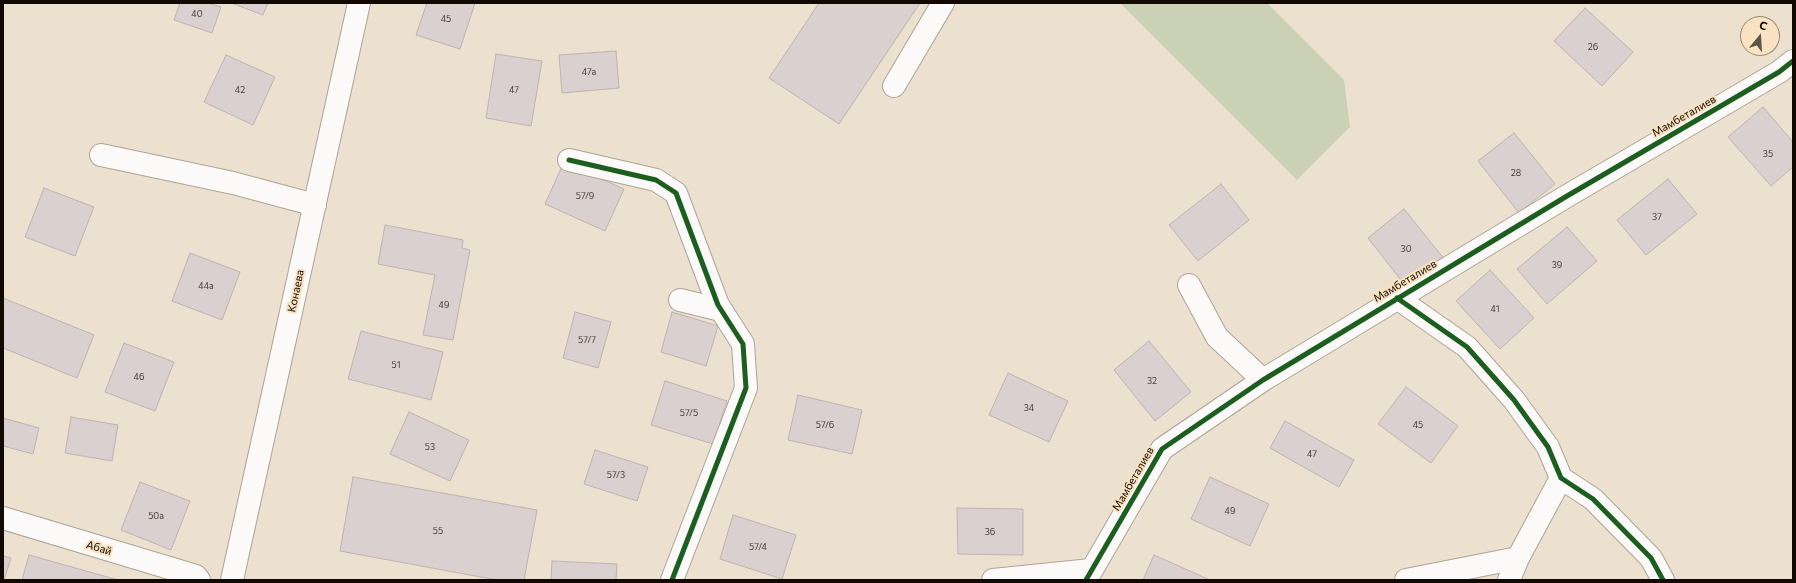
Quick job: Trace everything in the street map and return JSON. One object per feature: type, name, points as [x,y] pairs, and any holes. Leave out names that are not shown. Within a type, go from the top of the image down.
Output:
[{"type":"street","name":"Конаева","points":[[232,580],[359,3]]},
{"type":"street","points":[[894,86],[943,3]]},
{"type":"street","name":"Мамбеталиев","points":[[1088,575],[1162,449],[1263,380],[1397,298],[1779,72],[1793,61]]},
{"type":"street","points":[[101,155],[233,183],[315,205]]},
{"type":"street","points":[[570,160],[656,180],[676,193],[721,310],[743,344],[746,388],[672,580]]},
{"type":"street","points":[[1189,285],[1217,337],[1263,380]]},
{"type":"street","points":[[1397,298],[1467,347],[1514,400],[1548,447],[1561,478],[1593,499],[1651,558],[1663,580]]},
{"type":"street","points":[[680,300],[721,310]]},
{"type":"street","points":[[1508,580],[1518,558],[1561,478]]},
{"type":"street","name":"Абай","points":[[3,518],[198,578]]},
{"type":"street","points":[[1406,580],[1518,558]]},
{"type":"street","points":[[993,580],[1088,575]]},
{"type":"green space","points":[[1120,3],[1267,3],[1344,80],[1350,127],[1297,180]]},
{"type":"building","points":[[180,3],[208,3],[221,7],[212,33],[174,20]]},
{"type":"building","points":[[231,3],[268,3],[263,15]]},
{"type":"building","points":[[427,3],[475,3],[460,49],[416,35]]},
{"type":"building","points":[[819,3],[920,3],[839,124],[769,78]]},
{"type":"building","points":[[1585,8],[1633,52],[1602,86],[1554,41]]},
{"type":"building","points":[[616,51],[619,88],[562,93],[559,55]]},
{"type":"building","points":[[496,54],[542,61],[531,126],[486,118]]},
{"type":"building","points":[[226,55],[275,77],[253,125],[204,102]]},
{"type":"building","points":[[1763,107],[1793,142],[1793,167],[1771,186],[1728,137]]},
{"type":"building","points":[[1514,133],[1555,184],[1519,213],[1478,161]]},
{"type":"building","points":[[564,162],[624,189],[605,231],[545,204]]},
{"type":"building","points":[[1668,179],[1697,214],[1646,255],[1617,220]]},
{"type":"building","points":[[1221,184],[1249,220],[1198,261],[1169,225]]},
{"type":"building","points":[[44,188],[94,207],[75,256],[25,237]]},
{"type":"building","points":[[1404,209],[1445,260],[1408,289],[1368,238]]},
{"type":"building","points":[[385,225],[463,240],[462,248],[470,250],[453,340],[423,335],[435,275],[378,264]]},
{"type":"building","points":[[1567,227],[1597,261],[1547,304],[1517,269]]},
{"type":"building","points":[[190,253],[240,272],[222,320],[172,301]]},
{"type":"building","points":[[1490,270],[1534,318],[1500,349],[1456,301]]},
{"type":"building","points":[[3,298],[94,335],[77,378],[3,348]]},
{"type":"building","points":[[575,312],[611,322],[598,368],[563,358]]},
{"type":"building","points":[[672,312],[718,326],[706,366],[661,352]]},
{"type":"building","points":[[361,331],[443,352],[431,400],[348,379]]},
{"type":"building","points":[[1149,341],[1191,392],[1155,421],[1114,370]]},
{"type":"building","points":[[124,343],[174,362],[155,411],[105,392]]},
{"type":"building","points":[[1008,373],[1068,401],[1049,442],[989,415]]},
{"type":"building","points":[[665,381],[727,401],[713,444],[651,425]]},
{"type":"building","points":[[1406,387],[1458,426],[1431,463],[1378,424]]},
{"type":"building","points":[[798,395],[862,410],[852,454],[788,440]]},
{"type":"building","points":[[409,412],[469,440],[450,481],[390,454]]},
{"type":"building","points":[[71,417],[118,425],[112,461],[65,453]]},
{"type":"building","points":[[3,418],[39,428],[33,454],[3,446]]},
{"type":"building","points":[[1285,421],[1354,460],[1339,487],[1270,448]]},
{"type":"building","points":[[595,450],[648,467],[637,501],[584,484]]},
{"type":"building","points":[[353,477],[537,510],[524,580],[497,580],[340,551]]},
{"type":"building","points":[[1210,477],[1269,504],[1250,546],[1191,519]]},
{"type":"building","points":[[140,482],[190,501],[171,550],[121,530]]},
{"type":"building","points":[[957,508],[1023,509],[1023,555],[958,554]]},
{"type":"building","points":[[733,515],[796,535],[782,579],[720,559]]},
{"type":"building","points":[[29,555],[118,580],[22,580]]},
{"type":"building","points":[[1154,555],[1210,580],[1143,580]]},
{"type":"building","points":[[3,556],[11,558],[4,580],[3,580]]},
{"type":"building","points":[[552,561],[617,564],[616,580],[551,580]]},
{"type":"cycle path","points":[[1086,580],[1162,449],[1263,380],[1567,196],[1779,72],[1793,61]]},
{"type":"cycle path","points":[[569,160],[656,180],[676,193],[718,305],[743,344],[746,388],[672,580]]},
{"type":"cycle path","points":[[1397,298],[1467,347],[1514,400],[1548,447],[1561,478],[1593,499],[1651,558],[1663,580]]}]
